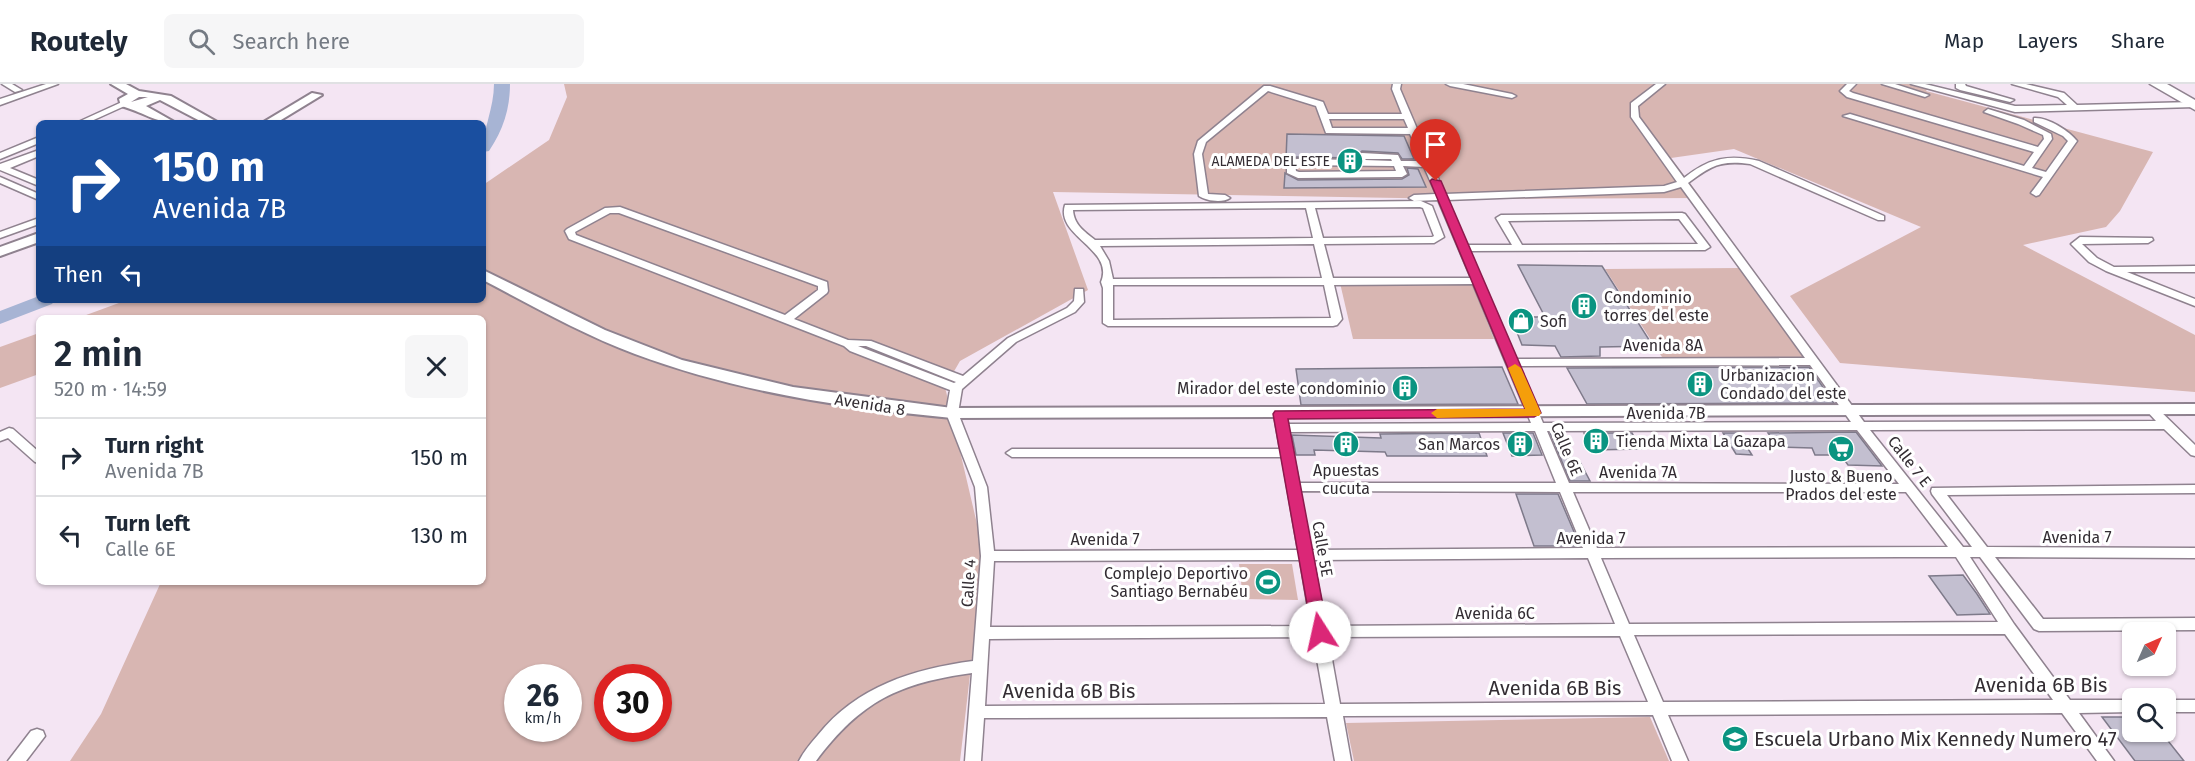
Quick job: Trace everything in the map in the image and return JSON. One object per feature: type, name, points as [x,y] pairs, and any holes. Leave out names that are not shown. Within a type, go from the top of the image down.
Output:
[{"type":"highway","points":[[2157,84],[2194,103]]},
{"type":"highway","points":[[2172,84],[2194,103]]},
{"type":"street","points":[[6,84],[18,90]]},
{"type":"street","points":[[0,96],[38,84]]},
{"type":"street","points":[[0,102],[54,84]]},
{"type":"street","points":[[117,84],[133,102],[165,120]]},
{"type":"street","points":[[294,120],[324,84]]},
{"type":"street","name":"Calle 6E","points":[[1397,84],[1396,89],[1680,761]]},
{"type":"street","points":[[1450,84],[1512,96]]},
{"type":"street","name":"Calle 7 E","points":[[1661,84],[1634,105],[1637,119],[1862,428],[1961,554],[2009,628],[2106,761]]},
{"type":"street","points":[[1852,84],[1844,92],[2040,151]]},
{"type":"street","points":[[1886,84],[2027,124],[2048,137],[2026,170]]},
{"type":"street","points":[[1915,84],[1939,87],[2012,105],[2075,108],[2194,103]]},
{"type":"street","points":[[1961,84],[1959,86],[1963,88],[2012,105],[2072,138],[2073,141],[2036,193]]},
{"type":"street","points":[[2016,84],[2061,95],[2075,108]]},
{"type":"street","points":[[1414,131],[1329,131],[1320,104],[1269,86],[1202,141],[1198,153],[1204,196],[1214,198],[1443,198],[1664,189],[1684,184],[1705,167],[1734,160],[1747,161],[1881,218]]},
{"type":"street","points":[[273,120],[316,94]]},
{"type":"street","points":[[154,98],[187,120]]},
{"type":"street","points":[[88,120],[133,102],[154,98],[167,98],[207,120]]},
{"type":"street","points":[[1325,117],[1408,116]]},
{"type":"street","points":[[1847,116],[2048,176]]},
{"type":"street","points":[[1918,137],[1934,120]]},
{"type":"street","points":[[0,156],[36,141]]},
{"type":"street","points":[[1,168],[36,154]]},
{"type":"street","points":[[1398,163],[1402,174],[1398,176],[1298,175],[1292,173],[1290,163],[1398,163],[1428,164]]},
{"type":"street","points":[[1,168],[36,182]]},
{"type":"street","points":[[0,180],[36,196]]},
{"type":"street","points":[[1091,243],[1318,242],[1434,240],[1439,237],[1424,204],[1310,204],[1068,207],[1071,226],[1101,253],[1106,266],[1108,323],[1333,323],[1337,319],[1318,242],[1310,204]]},
{"type":"street","points":[[789,318],[823,291],[823,284],[620,210],[608,210],[570,231],[572,237],[789,318],[847,343],[854,349],[960,384]]},
{"type":"street","points":[[1464,248],[1519,248],[1616,248],[1705,247],[1682,216],[1501,218],[1519,248]]},
{"type":"street","points":[[1596,217],[1616,248]]},
{"type":"street","points":[[0,236],[36,222]]},
{"type":"street","points":[[0,252],[36,238]]},
{"type":"street","points":[[2148,240],[2076,242],[2093,260],[2110,269],[2195,303]]},
{"type":"street","points":[[2110,269],[2195,269]]},
{"type":"street","name":"Avenida 8","points":[[486,275],[639,350],[752,385],[898,409],[952,413],[1281,421]]},
{"type":"street","points":[[1106,282],[1478,281]]},
{"type":"street","points":[[952,413],[960,384],[1012,340],[1071,310],[1079,302],[1079,291]]},
{"type":"street","name":"Avenida 8A","points":[[1512,363],[1813,361]]},
{"type":"street","points":[[2151,409],[2195,453]]},
{"type":"street","name":"Avenida 7B","points":[[1537,421],[1851,412],[2195,409]]},
{"type":"street","points":[[1976,411],[1991,426]]},
{"type":"street","name":"Calle 4","points":[[952,413],[981,487],[988,556],[973,761]]},
{"type":"street","name":"Avenida 7B","points":[[1281,421],[1537,421],[1862,428],[2166,424]]},
{"type":"street","name":"Calle 5E","points":[[1281,421],[1343,761]]},
{"type":"street","points":[[0,436],[9,432],[36,456]]},
{"type":"street","points":[[1012,453],[1287,453]]},
{"type":"street","name":"Avenida 7A","points":[[1293,487],[1911,488]]},
{"type":"street","points":[[2195,489],[1937,491],[2038,625],[2195,624]]},
{"type":"street","name":"Avenida 7","points":[[988,556],[2195,554]]},
{"type":"street","name":"Avenida 6C","points":[[982,633],[2009,628]]},
{"type":"street","points":[[807,761],[842,718],[894,683],[933,672],[980,666]]},
{"type":"street","name":"Avenida 6B Bis","points":[[976,712],[2122,706]]},
{"type":"street","points":[[2176,706],[2195,706]]},
{"type":"street","points":[[16,761],[37,736]]},
{"type":"shaded area","points":[[564,84],[1931,84],[1926,91],[2153,152],[2120,211],[2106,227],[2023,245],[2195,335],[2195,392],[1840,363],[1790,296],[1921,227],[1734,149],[1671,158],[1701,198],[1457,199],[1053,192],[1088,290],[960,361],[945,387],[984,554],[960,761],[70,761],[101,714],[160,585],[486,585],[486,315],[86,315],[119,303],[486,303],[486,183],[549,140],[567,97]]},
{"type":"shaded area","points":[[1739,268],[1803,357],[1662,357],[1605,269]]},
{"type":"shaded area","points":[[1340,283],[1472,283],[1494,339],[1353,339]]},
{"type":"shaded area","points":[[36,334],[36,375],[0,388],[0,347]]},
{"type":"shaded area","name":"Complejo Deportivo Santiago Bernabéu","points":[[1239,564],[1292,564],[1298,600],[1243,599]]},
{"type":"shaded area","points":[[1650,717],[1669,761],[1354,761],[1346,723]]},
{"type":"building","points":[[1287,134],[1404,136],[1414,159],[1402,159],[1398,153],[1362,151],[1355,158],[1297,157],[1286,159]]},
{"type":"building","points":[[1407,168],[1418,169],[1426,187],[1284,188],[1285,173],[1298,180],[1402,179],[1409,175]]},
{"type":"building","name":"Condominio torres del este","points":[[1518,265],[1602,266],[1653,346],[1600,347],[1600,356],[1561,357],[1555,346],[1522,345],[1511,317],[1545,317]]},
{"type":"building","name":"Mirador del este condominio","points":[[1502,367],[1518,404],[1301,405],[1296,369]]},
{"type":"building","name":"Urbanizacion Condado del este","points":[[1809,367],[1834,403],[1587,404],[1567,368]]},
{"type":"building","points":[[1856,432],[1882,466],[1848,465],[1841,455],[1815,455],[1812,448],[1778,447],[1768,433]]},
{"type":"building","points":[[1479,433],[1487,456],[1387,456],[1385,452],[1314,450],[1315,455],[1296,455],[1292,435],[1381,438],[1380,434]]},
{"type":"building","name":"San Marcos","points":[[1503,433],[1533,433],[1542,455],[1512,456]]},
{"type":"building","points":[[1550,433],[1559,433],[1571,462],[1580,462],[1590,481],[1570,481]]},
{"type":"building","points":[[1584,433],[1632,433],[1641,449],[1591,450]]},
{"type":"building","points":[[1723,433],[1738,433],[1752,455],[1736,454]]},
{"type":"building","points":[[1516,494],[1558,494],[1580,546],[1534,546]]},
{"type":"building","points":[[1963,575],[1990,614],[1957,615],[1929,576]]},
{"type":"building","points":[[2102,717],[2122,717],[2122,742],[2169,742],[2184,761],[2135,761]]},
{"type":"waterway","points":[[486,142],[498,117],[502,84]]},
{"type":"waterway","points":[[0,318],[38,303]]},
{"type":"slow traffic","points":[[1437,413],[1534,413],[1515,368]]},
{"type":"place","name":"ALAMEDA DEL ESTE","points":[[1350,161]]},
{"type":"place","name":"Condominio torres del este","points":[[1584,306]]},
{"type":"place","name":"Sofi","points":[[1521,321]]},
{"type":"place","name":"Urbanizacion Condado del este","points":[[1700,384]]},
{"type":"place","name":"Mirador del este condominio","points":[[1405,388]]},
{"type":"place","name":"Tienda Mixta La Gazapa","points":[[1596,441]]},
{"type":"place","name":"Apuestas cucuta","points":[[1346,444]]},
{"type":"place","name":"San Marcos","points":[[1520,444]]},
{"type":"place","name":"Justo & Bueno Prados del este","points":[[1841,449]]},
{"type":"place","name":"Complejo Deportivo Santiago Bernabéu","points":[[1268,582]]},
{"type":"place","name":"Escuela Urbano Mix Kennedy Numero 47","points":[[1735,739]]},
{"type":"route","points":[[1320,632],[1280,414],[1534,413],[1436,181]]}]
